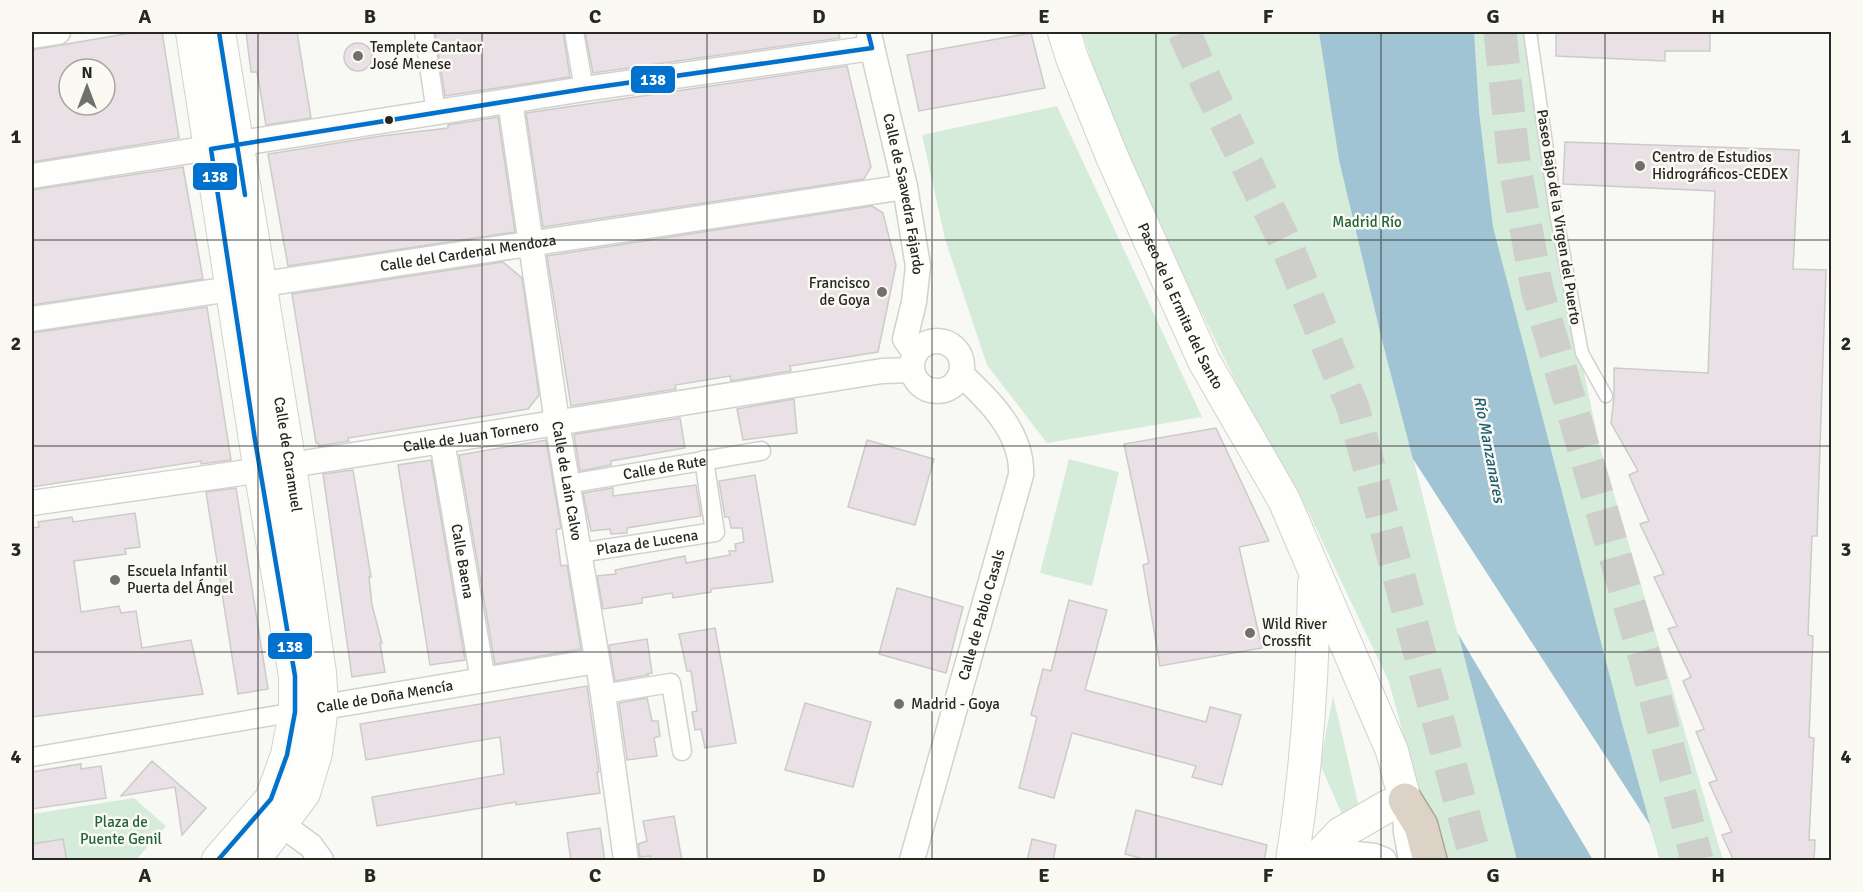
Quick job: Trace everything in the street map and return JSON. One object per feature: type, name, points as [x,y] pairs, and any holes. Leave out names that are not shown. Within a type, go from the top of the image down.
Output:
[{"type":"highway","points":[[1405,800],[1420,826],[1430,861]]},
{"type":"street","points":[[32,36],[58,32]]},
{"type":"street","name":"Calle de Caramuel","points":[[192,32],[224,147]]},
{"type":"street","name":"Calle de Caramuel","points":[[218,861],[271,798],[287,755],[309,709],[320,673],[275,468],[246,287],[224,147],[219,32]]},
{"type":"street","points":[[424,32],[436,113]]},
{"type":"street","points":[[574,32],[584,89]]},
{"type":"street","name":"Paseo de la Ermita del Santo","points":[[1064,32],[1072,58],[1113,159],[1204,361],[1284,500],[1392,751],[1405,800]]},
{"type":"street","points":[[32,176],[584,89],[870,40]]},
{"type":"street","name":"Calle de Saavedra Fajardo","points":[[870,40],[905,187],[918,266],[914,302],[905,339],[913,362]]},
{"type":"street","name":"Calle de Laín Calvo","points":[[510,101],[557,422],[603,694],[626,861]]},
{"type":"street","name":"Calle del Cardenal Mendoza","points":[[32,319],[905,187]]},
{"type":"street","points":[[943,342],[951,345],[960,358],[956,380],[944,391],[927,390],[914,378],[913,362],[927,343],[943,342]]},
{"type":"street","name":"Calle de Juan Tornero","points":[[32,503],[275,468],[871,373],[913,362]]},
{"type":"street","name":"Calle de Pablo Casals","points":[[912,861],[1021,475],[1022,459],[1004,421],[979,390],[956,380]]},
{"type":"street","name":"Calle Baena","points":[[442,441],[483,680]]},
{"type":"street","name":"Calle de Rute","points":[[568,484],[761,451]]},
{"type":"street","name":"Plaza de Lucena","points":[[579,553],[715,532],[704,460]]},
{"type":"street","name":"Paseo de la Ermita del Santo","points":[[1292,861],[1303,795],[1313,673],[1314,574]]},
{"type":"street","name":"Calle de Doña Mencía","points":[[32,757],[596,661]]},
{"type":"street","points":[[603,694],[671,683],[682,751]]},
{"type":"street","name":"Calle de Caramuel","points":[[254,861],[304,793],[316,753],[309,709]]},
{"type":"street","points":[[1315,861],[1341,833],[1388,806],[1405,800],[1406,832],[1411,861]]},
{"type":"street","points":[[281,824],[311,846],[321,861]]},
{"type":"street","points":[[1326,861],[1338,852],[1374,856],[1384,861]]},
{"type":"lane","name":"Paseo Bajo de la Virgen del Puerto","points":[[1530,32],[1556,213],[1582,352],[1606,396]]},
{"type":"green space","name":"Madrid Río","points":[[1082,32],[1539,32],[1539,73],[1562,268],[1599,444],[1723,860],[1437,860],[1389,682],[1306,507],[1258,426],[1165,239],[1108,109]]},
{"type":"green space","points":[[1057,106],[1202,417],[1047,443],[987,365],[945,239],[922,135]]},
{"type":"green space","points":[[1069,459],[1119,472],[1092,586],[1040,573]]},
{"type":"green space","points":[[1333,696],[1359,807],[1344,819],[1320,764]]},
{"type":"green space","name":"Plaza de Puente Genil","points":[[134,798],[166,826],[136,860],[67,860],[63,839],[32,844],[32,814]]},
{"type":"water","name":"Río Manzanares","points":[[1319,32],[1474,32],[1479,112],[1493,227],[1623,727],[1660,860],[1517,860],[1382,340],[1339,160]]},
{"type":"pier","points":[[1413,459],[1650,825],[1660,860],[1593,860],[1457,632]]},
{"type":"building","points":[[137,32],[162,32],[179,138],[32,162],[32,50]]},
{"type":"building","points":[[246,32],[297,32],[311,118],[266,125],[257,72],[251,72]]},
{"type":"building","points":[[435,32],[563,32],[570,77],[445,96]]},
{"type":"building","points":[[585,32],[838,32],[840,38],[593,73]]},
{"type":"building","points":[[1556,32],[1710,32],[1710,51],[1665,51],[1665,61],[1556,56]]},
{"type":"building","points":[[1031,33],[1045,88],[919,111],[907,55]]},
{"type":"building","name":"Templete Cantaor José Menese","points":[[358,43],[368,47],[372,57],[368,67],[358,71],[348,67],[344,57],[348,47]]},
{"type":"building","points":[[847,66],[871,167],[864,179],[543,227],[526,113]]},
{"type":"building","points":[[498,117],[515,232],[288,266],[268,154],[448,128],[448,125]]},
{"type":"building","points":[[1565,142],[1799,150],[1793,269],[1826,270],[1817,536],[1812,536],[1808,635],[1813,636],[1809,737],[1814,738],[1809,840],[1815,840],[1814,861],[1734,861],[1722,835],[1732,832],[1709,783],[1717,780],[1696,732],[1704,729],[1683,681],[1691,677],[1668,629],[1677,626],[1654,577],[1664,574],[1640,524],[1649,521],[1629,475],[1638,471],[1611,423],[1614,368],[1708,373],[1715,191],[1563,184]]},
{"type":"building","points":[[183,167],[203,279],[32,305],[32,190]]},
{"type":"building","points":[[872,206],[883,213],[896,265],[878,352],[790,366],[791,371],[731,381],[730,376],[675,385],[676,389],[571,406],[547,256]]},
{"type":"building","points":[[503,262],[522,278],[539,395],[528,409],[348,438],[349,441],[319,446],[316,443],[292,294]]},
{"type":"building","points":[[207,307],[231,460],[201,464],[201,461],[32,487],[32,333]]},
{"type":"building","points":[[794,399],[797,433],[743,440],[737,409]]},
{"type":"building","points":[[680,418],[685,448],[611,461],[611,465],[580,471],[574,435]]},
{"type":"building","points":[[1216,428],[1269,541],[1239,547],[1262,648],[1160,666],[1143,565],[1149,563],[1124,444]]},
{"type":"building","points":[[546,440],[561,528],[556,530],[561,566],[567,565],[581,649],[495,664],[459,455]]},
{"type":"building","points":[[867,440],[934,459],[915,525],[848,507]]},
{"type":"building","points":[[431,460],[465,660],[430,665],[398,465]]},
{"type":"building","points":[[353,470],[371,577],[369,577],[372,605],[382,643],[380,643],[385,672],[352,677],[323,474]]},
{"type":"building","points":[[755,475],[773,582],[711,589],[711,592],[673,598],[672,593],[642,598],[642,603],[603,609],[597,576],[616,574],[615,570],[685,556],[686,563],[730,555],[729,551],[736,551],[735,544],[744,542],[742,528],[731,528],[729,517],[725,517],[719,481]]},
{"type":"building","points":[[696,485],[701,516],[627,528],[627,533],[611,534],[610,529],[591,531],[583,493],[613,488],[613,496]]},
{"type":"building","points":[[236,488],[268,689],[238,694],[206,492]]},
{"type":"building","points":[[135,513],[140,547],[125,549],[126,554],[74,561],[81,612],[119,606],[121,613],[136,611],[142,648],[191,640],[203,694],[32,717],[32,528],[39,527],[38,522],[72,517],[73,522]]},
{"type":"building","points":[[897,588],[963,607],[946,673],[879,654]]},
{"type":"building","points":[[1069,600],[1107,610],[1085,690],[1206,722],[1210,707],[1241,715],[1222,785],[1192,777],[1196,766],[1072,733],[1054,798],[1019,788],[1037,717],[1031,715],[1043,669],[1051,671]]},
{"type":"building","points":[[715,628],[736,743],[705,748],[701,729],[695,730],[692,712],[697,711],[691,671],[687,671],[679,634]]},
{"type":"building","points":[[647,639],[652,673],[615,681],[609,645]]},
{"type":"building","points":[[587,686],[600,793],[516,805],[516,802],[377,826],[372,797],[504,774],[500,737],[366,760],[360,724]]},
{"type":"building","points":[[647,698],[652,721],[658,721],[660,736],[654,738],[657,756],[627,760],[619,703]]},
{"type":"building","points":[[805,703],[871,722],[853,787],[785,770]]},
{"type":"building","points":[[152,761],[206,808],[182,835],[175,787],[121,796]]},
{"type":"building","points":[[81,764],[81,769],[101,766],[106,798],[32,809],[32,772]]},
{"type":"building","points":[[1136,810],[1267,845],[1264,861],[1150,861],[1125,854]]},
{"type":"building","points":[[674,816],[682,861],[651,861],[650,856],[640,857],[638,844],[647,841],[643,821]]},
{"type":"building","points":[[600,828],[605,861],[571,861],[567,833]]},
{"type":"building","points":[[63,839],[67,861],[32,861],[32,844]]},
{"type":"building","points":[[1032,839],[1056,845],[1053,861],[1027,861]]},
{"type":"tunnel","points":[[1184,32],[1286,244],[1353,408],[1476,860]]},
{"type":"tunnel","points":[[1500,32],[1514,163],[1537,289],[1646,662],[1697,860]]},
{"type":"transit line","name":"138","points":[[219,32],[245,195]]},
{"type":"transit line","name":"138","points":[[218,860],[271,799],[287,755],[295,712],[295,676],[255,440],[211,149],[584,89],[872,48],[868,32]]},
{"type":"place","name":"Templete Cantaor José Menese","points":[[358,56]]},
{"type":"place","name":"Centro de Estudios Hidrográficos-CEDEX","points":[[1640,166]]},
{"type":"place","name":"Francisco de Goya","points":[[882,292]]},
{"type":"place","name":"Escuela Infantil Puerta del Ángel","points":[[115,580]]},
{"type":"place","name":"Wild River Crossfit","points":[[1250,633]]},
{"type":"place","name":"Madrid - Goya","points":[[899,704]]}]
